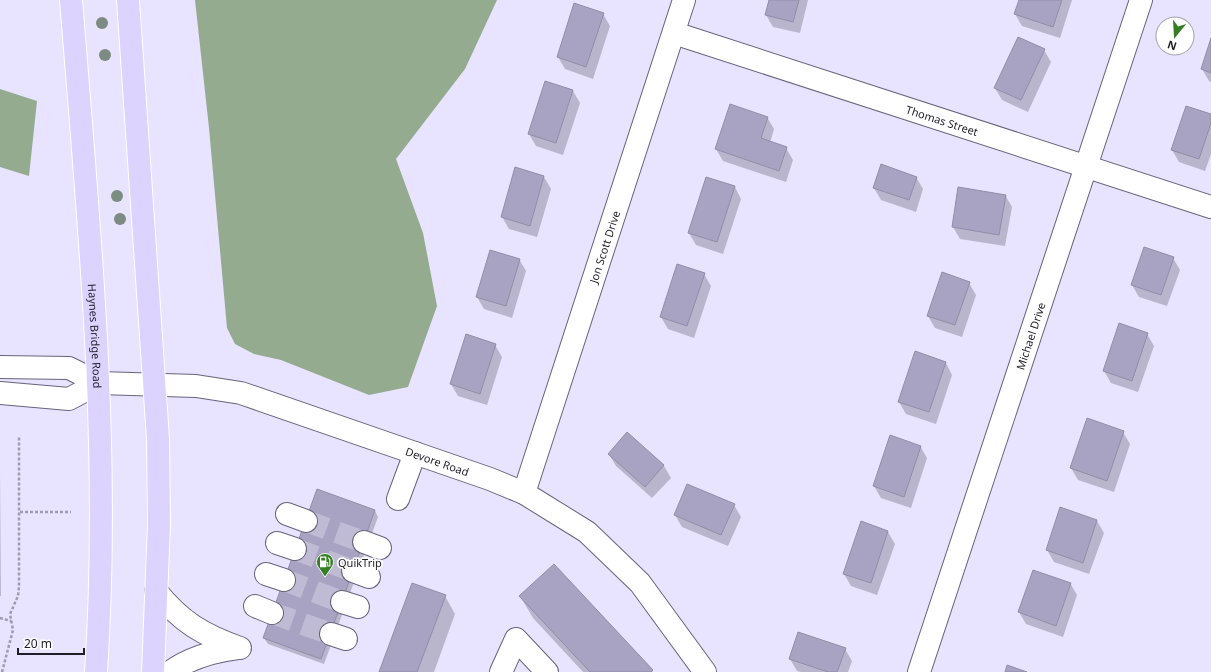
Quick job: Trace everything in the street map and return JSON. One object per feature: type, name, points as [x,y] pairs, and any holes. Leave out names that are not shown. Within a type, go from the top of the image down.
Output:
[{"type":"main road","name":"Haynes Bridge Road","points":[[71,0],[99,383],[102,506],[101,581],[96,672]]},
{"type":"main road","points":[[128,0],[156,385],[159,516],[152,672]]},
{"type":"street","name":"Jon Scott Drive","points":[[524,493],[684,0]]},
{"type":"street","name":"Michael Drive","points":[[919,672],[1141,0]]},
{"type":"street","name":"Thomas Street","points":[[674,33],[1211,207]]},
{"type":"street","points":[[0,367],[69,368],[99,383]]},
{"type":"street","points":[[0,393],[69,399],[99,383]]},
{"type":"street","name":"Devore Road","points":[[99,383],[196,386],[241,393],[490,479],[524,493],[587,532],[640,583],[705,672]]},
{"type":"street","points":[[398,499],[414,453]]},
{"type":"street","points":[[156,591],[169,607],[197,630],[219,641],[240,648],[218,651],[197,657],[170,672]]},
{"type":"street","points":[[502,672],[516,639],[547,672]]},
{"type":"path","points":[[2,672],[12,639],[13,630],[10,614],[18,596],[19,587],[19,437]]},
{"type":"path","points":[[20,512],[71,512]]},
{"type":"path","points":[[0,618],[11,621]]},
{"type":"green space","points":[[195,0],[497,0],[465,69],[396,159],[423,233],[437,306],[408,387],[369,395],[281,360],[254,354],[235,344],[227,328],[209,128]]},
{"type":"green space","points":[[0,89],[37,101],[29,176],[0,167]]},
{"type":"building","points":[[769,0],[799,0],[793,22],[765,15]]},
{"type":"building","points":[[1019,0],[1062,0],[1053,27],[1014,14]]},
{"type":"building","points":[[574,3],[604,13],[586,67],[557,57]]},
{"type":"building","points":[[1018,37],[1045,49],[1021,100],[994,88]]},
{"type":"building","points":[[1211,38],[1211,73],[1201,69]]},
{"type":"building","points":[[545,81],[573,90],[556,143],[528,134]]},
{"type":"building","points":[[730,104],[768,117],[761,138],[787,147],[779,171],[715,149]]},
{"type":"building","points":[[1186,106],[1211,114],[1211,123],[1199,159],[1171,150]]},
{"type":"building","points":[[881,164],[917,177],[909,200],[873,188]]},
{"type":"building","points":[[515,167],[544,176],[530,226],[501,217]]},
{"type":"building","points":[[706,177],[735,186],[717,242],[688,233]]},
{"type":"building","points":[[958,187],[1006,195],[999,235],[952,227]]},
{"type":"building","points":[[1144,247],[1174,257],[1161,295],[1131,285]]},
{"type":"building","points":[[490,250],[520,259],[506,306],[476,297]]},
{"type":"building","points":[[677,264],[705,273],[687,326],[660,317]]},
{"type":"building","points":[[942,272],[970,282],[955,325],[927,316]]},
{"type":"building","points":[[1119,323],[1148,333],[1132,381],[1103,371]]},
{"type":"building","points":[[466,334],[496,344],[480,394],[450,384]]},
{"type":"building","points":[[915,351],[946,362],[929,412],[898,402]]},
{"type":"building","points":[[1087,418],[1124,431],[1107,481],[1070,468]]},
{"type":"building","points":[[627,432],[664,465],[645,487],[608,454]]},
{"type":"building","points":[[890,435],[921,446],[904,497],[873,486]]},
{"type":"building","points":[[687,484],[735,504],[721,535],[674,515]]},
{"type":"building","points":[[317,489],[375,510],[321,659],[263,638]]},
{"type":"building","points":[[1060,507],[1097,520],[1083,563],[1046,550]]},
{"type":"building","points":[[861,521],[888,531],[871,583],[843,574]]},
{"type":"building","points":[[554,564],[653,670],[651,672],[590,672],[519,596]]},
{"type":"building","points":[[1033,570],[1071,583],[1056,626],[1018,612]]},
{"type":"building","points":[[412,583],[446,595],[417,672],[379,672]]},
{"type":"building","points":[[798,632],[846,648],[837,672],[828,672],[789,659]]},
{"type":"building","points":[[1007,665],[1027,672],[1005,672]]},
{"type":"tunnel","points":[[306,521],[364,542]]},
{"type":"tunnel","points":[[295,549],[353,571]]},
{"type":"tunnel","points":[[284,580],[342,602]]},
{"type":"tunnel","points":[[272,613],[331,634]]},
{"type":"place","name":"QuikTrip","points":[[325,577]]}]
